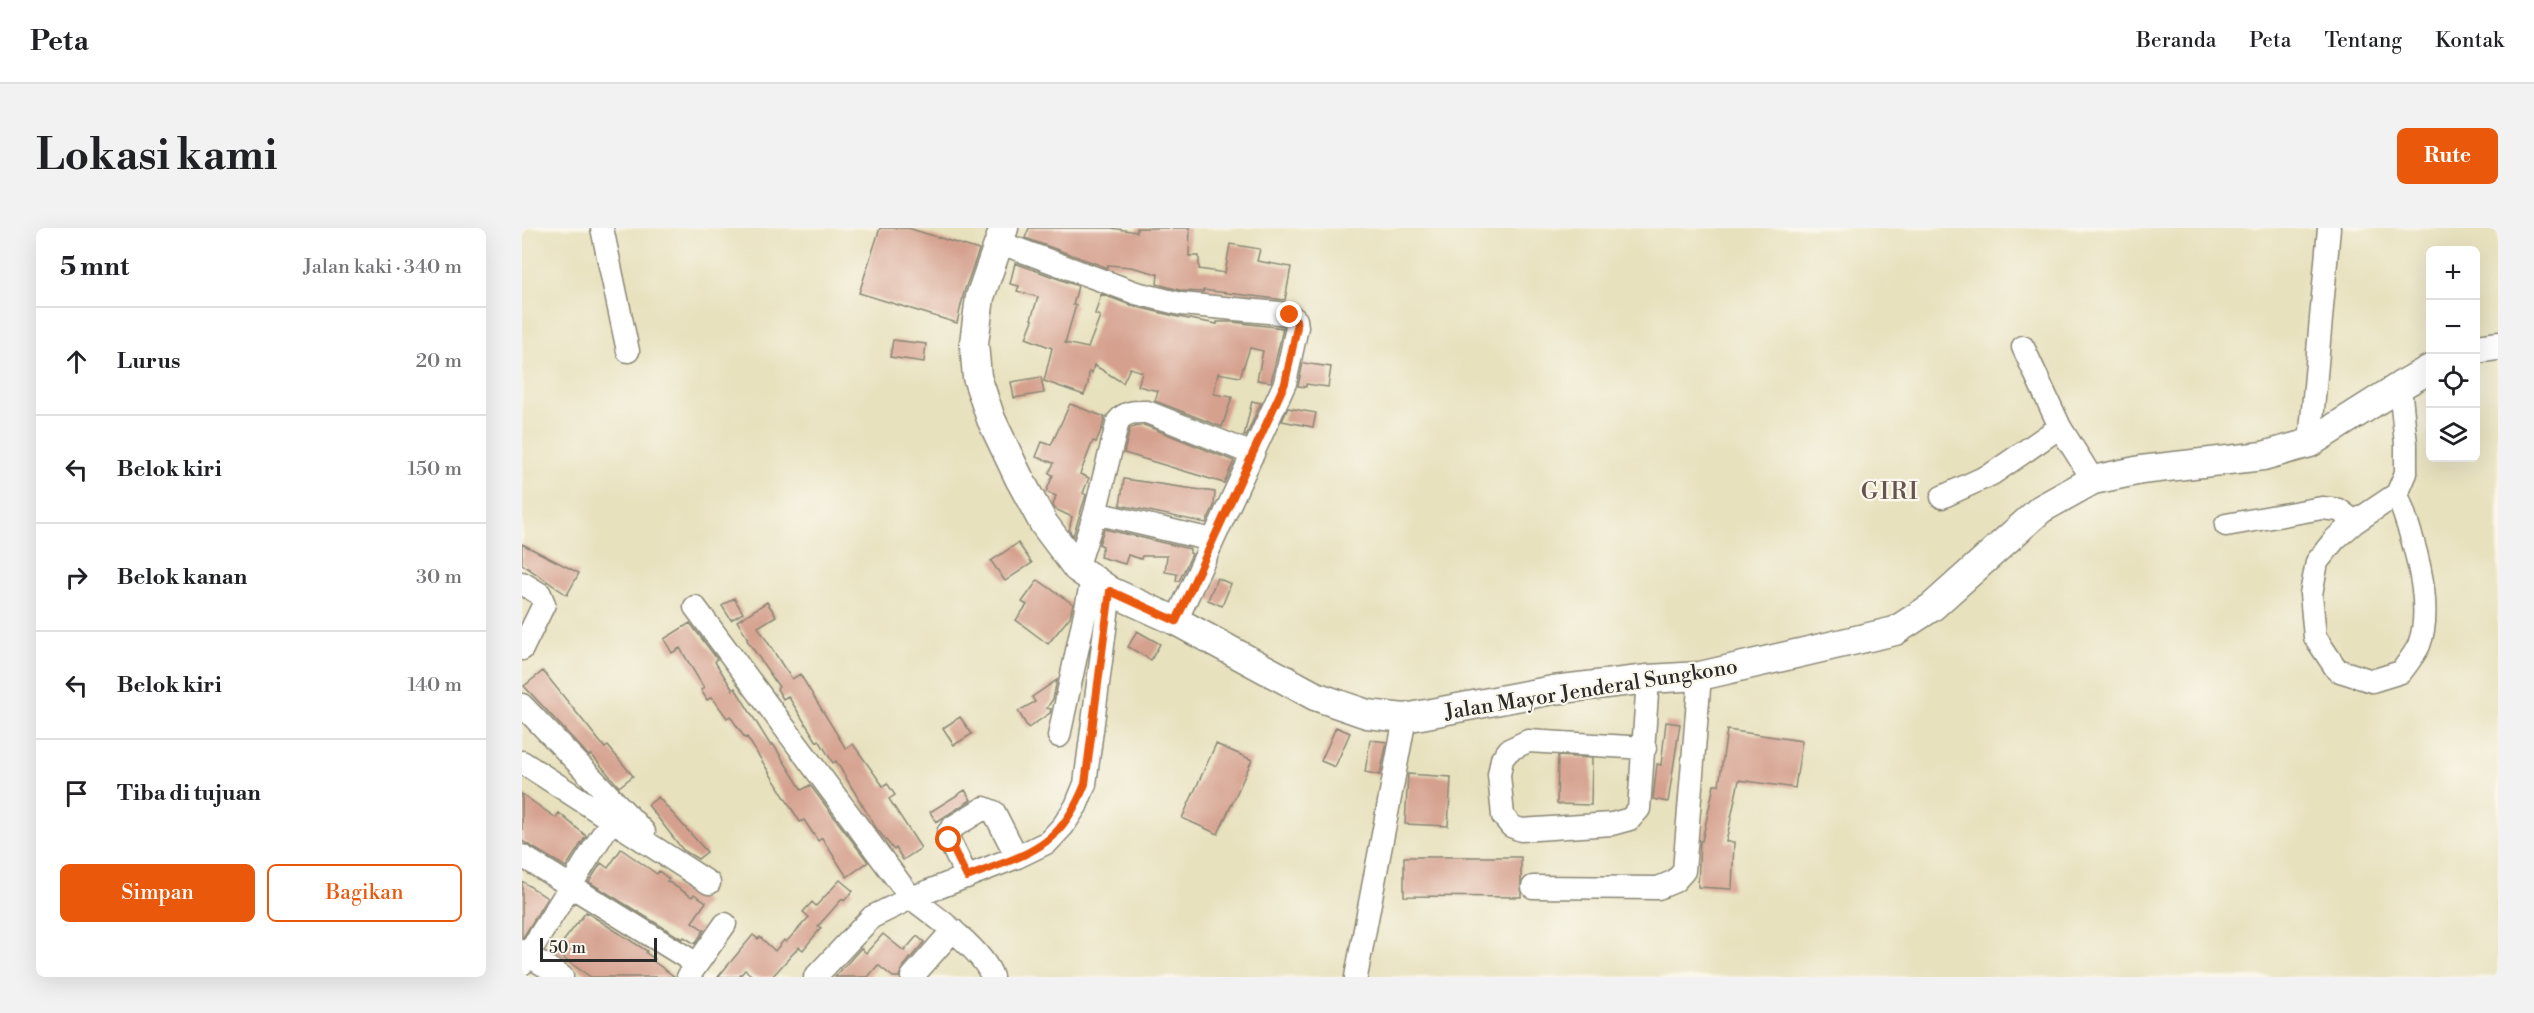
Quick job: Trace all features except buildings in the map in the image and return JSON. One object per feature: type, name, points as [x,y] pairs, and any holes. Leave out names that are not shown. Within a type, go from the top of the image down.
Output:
[{"type":"main road","name":"Jalan Mayor Jenderal Sungkono","points":[[1001,235],[980,297],[974,343],[977,377],[991,419],[1044,524],[1093,580],[1176,621],[1315,696],[1367,714],[1405,718],[1553,690],[1648,679],[1700,676],[1894,631],[1932,607],[2041,509],[2093,480],[2141,470],[2263,456],[2310,443],[2426,371]]},
{"type":"main road","points":[[2480,349],[2498,346]]},
{"type":"street","points":[[602,228],[628,351]]},
{"type":"street","points":[[2310,443],[2330,228]]},
{"type":"street","points":[[1001,235],[1136,294],[1181,304],[1279,313],[1290,315],[1296,320],[1297,327],[1285,383],[1176,621]]},
{"type":"street","points":[[2023,347],[2060,427],[2093,480]]},
{"type":"street","points":[[2397,494],[2416,544],[2425,614],[2419,645],[2401,672],[2372,681],[2337,670],[2315,637],[2311,594],[2317,562],[2335,539],[2355,522],[2397,494],[2406,473],[2406,444],[2400,386]]},
{"type":"street","points":[[815,977],[872,917],[911,898],[1017,857],[1048,842],[1064,826],[1076,806],[1085,784],[1095,513],[1118,421],[1123,414],[1147,412],[1253,454]]},
{"type":"street","points":[[1942,497],[1992,474],[2060,427]]},
{"type":"street","points":[[2226,525],[2322,508],[2339,510],[2355,522]]},
{"type":"street","points":[[1095,513],[1212,540]]},
{"type":"street","points":[[1059,736],[1093,580]]},
{"type":"street","points":[[522,583],[540,594],[544,604],[522,649]]},
{"type":"street","points":[[695,607],[911,898],[953,930],[989,968],[992,977]]},
{"type":"street","points":[[1533,887],[1659,888],[1675,882],[1684,871],[1700,676]]},
{"type":"street","points":[[1645,748],[1528,741],[1509,750],[1502,759],[1499,775],[1503,816],[1511,826],[1521,830],[1612,824],[1630,819],[1639,809],[1645,748],[1648,679]]},
{"type":"street","points":[[523,707],[615,814],[672,861],[709,883]]},
{"type":"street","points":[[1356,977],[1405,718]]},
{"type":"street","points":[[522,762],[615,814]]},
{"type":"street","points":[[967,877],[949,840],[948,833],[953,827],[984,808],[994,812],[1017,857]]},
{"type":"street","points":[[562,977],[524,956],[615,814]]},
{"type":"street","points":[[522,856],[693,970],[725,924]]},
{"type":"street","points":[[912,977],[953,930]]},
{"type":"district","name":"GIRI","points":[[1890,491]]},
{"type":"route","points":[[949,840],[967,877],[1048,842],[1064,826],[1085,784],[1110,591],[1176,621],[1285,383],[1297,327],[1296,320],[1290,315]]}]
